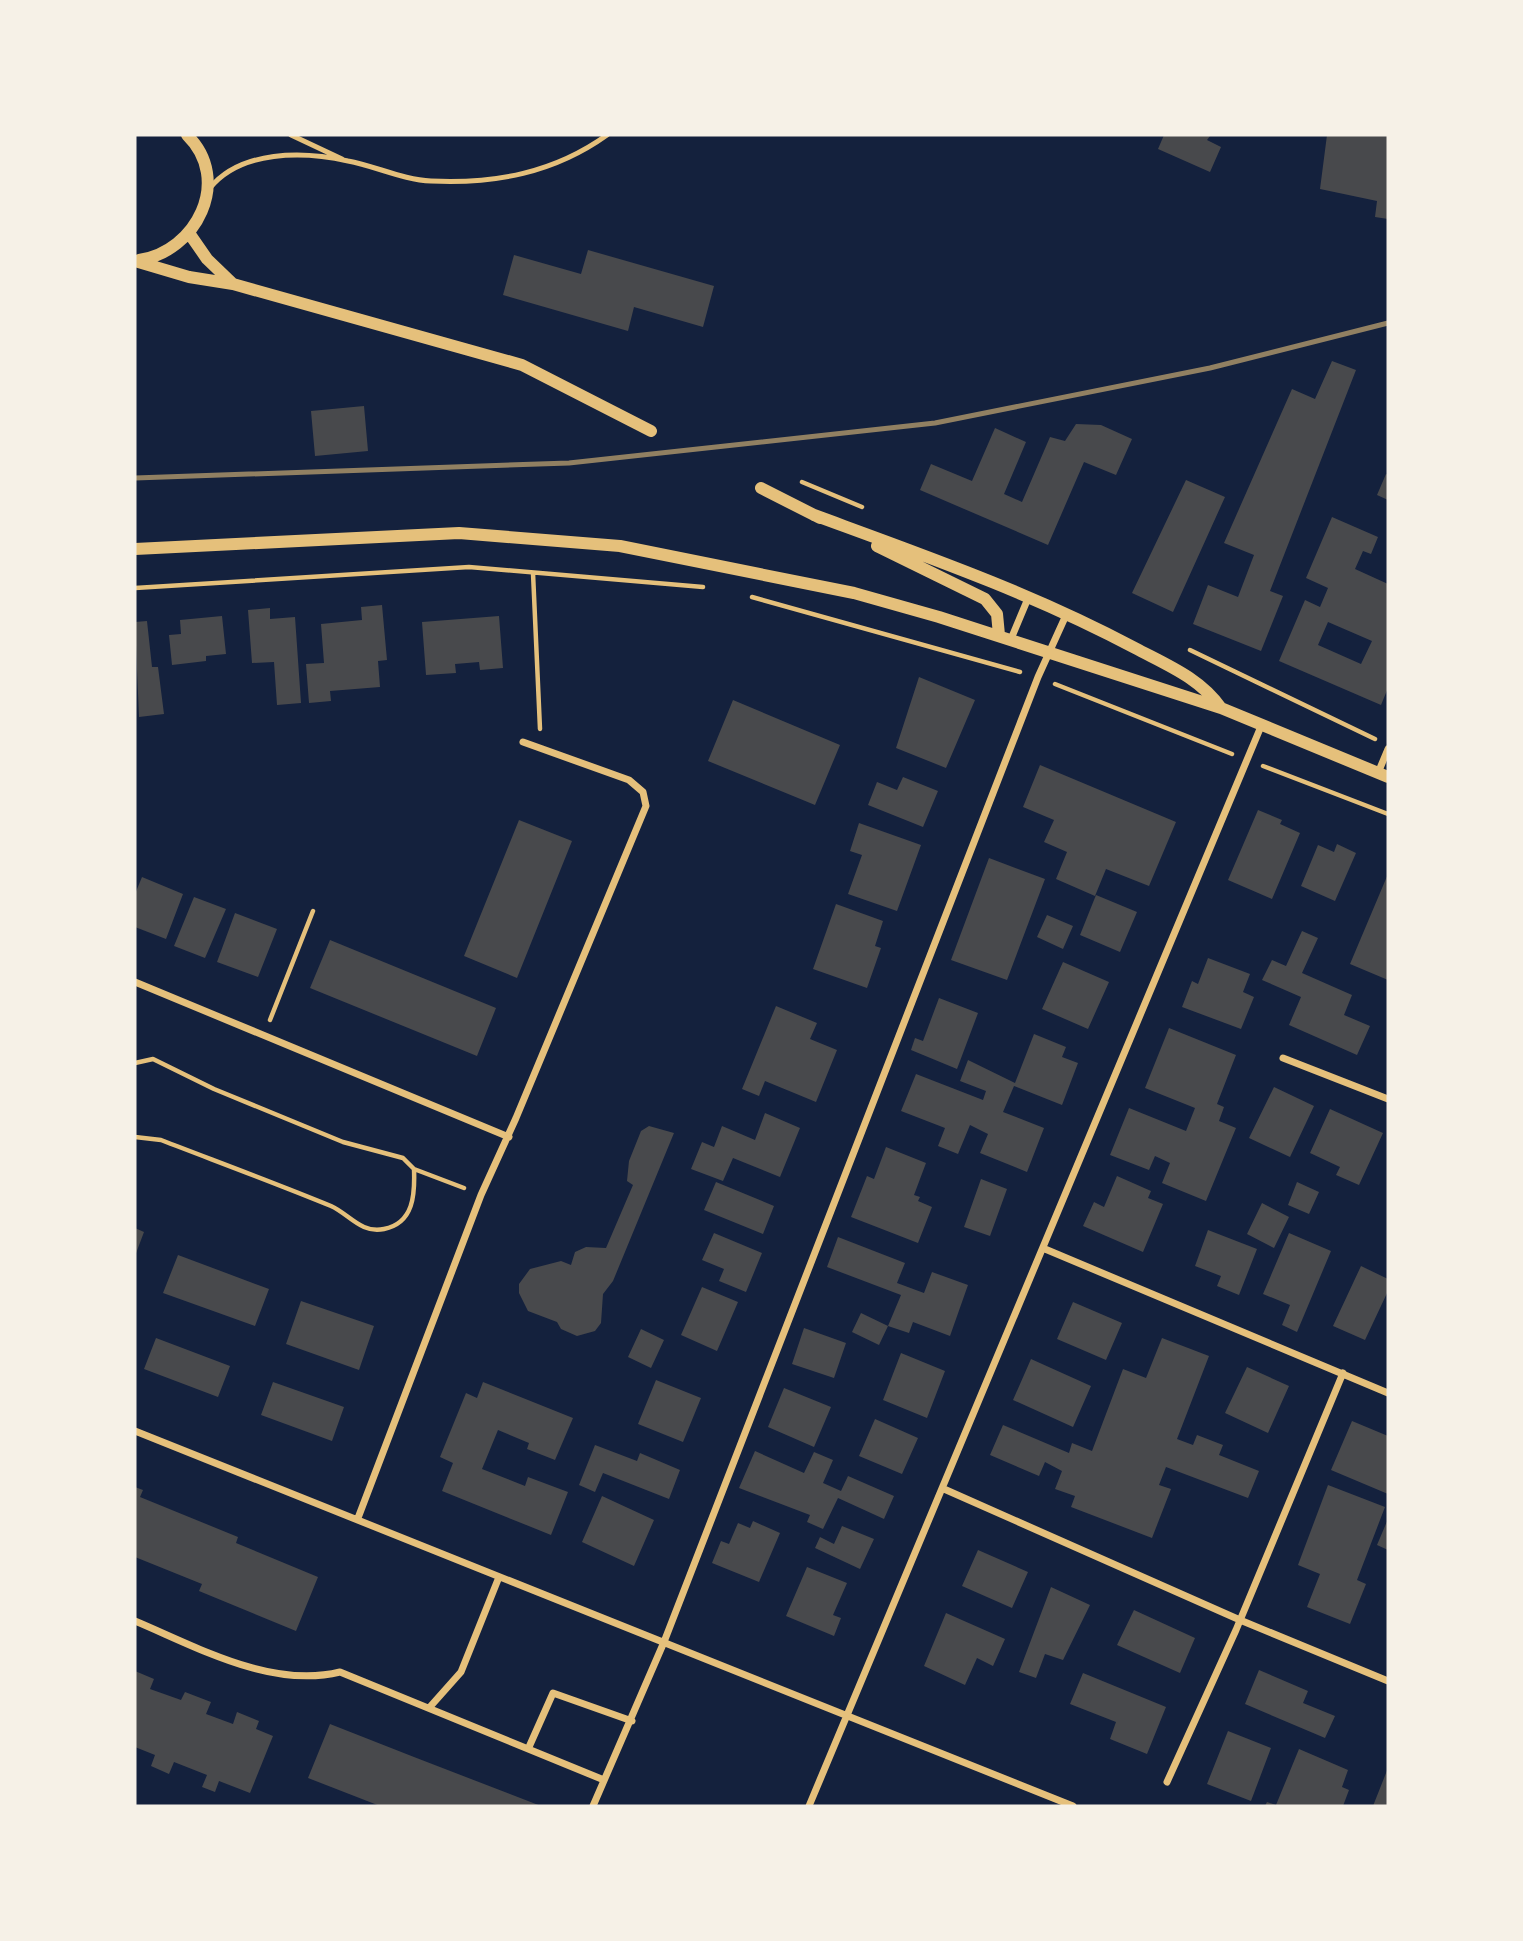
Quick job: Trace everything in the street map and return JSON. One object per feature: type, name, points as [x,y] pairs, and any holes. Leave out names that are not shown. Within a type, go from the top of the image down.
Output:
[{"type":"street","points":[[135,261],[164,253],[190,233],[198,221],[207,191],[201,155],[187,135]]},
{"type":"street","points":[[190,233],[207,259],[233,284]]},
{"type":"street","points":[[135,261],[189,276],[233,284],[522,365],[651,431]]},
{"type":"street","points":[[761,488],[985,599],[997,614],[1005,637]]},
{"type":"street","points":[[814,515],[1029,595],[1067,612],[1208,689],[1221,708]]},
{"type":"street","points":[[135,549],[459,533],[620,546],[854,593],[1005,637],[1049,654],[1221,708],[1383,775],[1388,748]]},
{"type":"street","points":[[1005,637],[1029,595]]},
{"type":"street","points":[[593,1806],[664,1642],[1038,677],[1067,612]]},
{"type":"street","points":[[809,1806],[1045,1250],[1262,724]]},
{"type":"street","points":[[358,1518],[481,1195],[509,1137],[646,806],[643,792],[629,780],[523,742]]},
{"type":"street","points":[[135,982],[509,1137]]},
{"type":"street","points":[[1283,1058],[1388,1099]]},
{"type":"street","points":[[1045,1250],[1388,1393]]},
{"type":"street","points":[[1167,1782],[1240,1620],[1343,1373]]},
{"type":"street","points":[[135,1431],[1073,1806]]},
{"type":"street","points":[[944,1489],[1240,1620],[1388,1681]]},
{"type":"street","points":[[429,1708],[461,1672],[499,1577]]},
{"type":"street","points":[[135,1621],[225,1658],[281,1674],[321,1677],[340,1672],[529,1747],[604,1780]]},
{"type":"street","points":[[529,1747],[553,1693],[632,1721]]},
{"type":"lane","points":[[291,135],[345,160]]},
{"type":"lane","points":[[207,191],[222,173],[251,160],[286,156],[345,160],[429,181],[520,177],[585,150],[607,135]]},
{"type":"path","points":[[135,588],[469,567],[706,587]]},
{"type":"path","points":[[533,573],[541,749]]},
{"type":"path","points":[[746,595],[972,656],[1038,677],[1388,814]]},
{"type":"path","points":[[263,1037],[313,911]]},
{"type":"path","points":[[135,1063],[153,1059],[214,1089],[343,1142],[403,1158],[415,1169],[481,1195]]},
{"type":"path","points":[[135,1137],[161,1140],[236,1169],[335,1208],[368,1228],[385,1229],[409,1214],[415,1197],[415,1169]]},
{"type":"building","points":[[1164,135],[1210,136],[1207,140],[1221,147],[1210,172],[1158,149]]},
{"type":"building","points":[[1327,135],[1388,135],[1388,219],[1375,217],[1377,201],[1320,189]]},
{"type":"building","points":[[588,250],[714,286],[703,327],[634,307],[628,331],[503,295],[514,255],[581,274]]},
{"type":"building","points":[[1332,361],[1356,370],[1270,591],[1283,596],[1261,651],[1193,624],[1208,585],[1238,597],[1254,555],[1224,543],[1292,389],[1315,399]]},
{"type":"building","points":[[364,406],[368,451],[315,456],[311,411]]},
{"type":"building","points":[[1076,424],[1101,425],[1132,439],[1116,475],[1084,462],[1048,545],[920,490],[931,464],[972,481],[995,428],[1026,442],[1004,494],[1022,502],[1050,437],[1065,441]]},
{"type":"building","points":[[1386,474],[1388,475],[1388,500],[1377,495]]},
{"type":"building","points":[[1186,480],[1225,497],[1173,612],[1132,593]]},
{"type":"building","points":[[1332,517],[1378,537],[1371,554],[1363,551],[1355,569],[1388,584],[1388,688],[1381,705],[1279,661],[1305,600],[1320,607],[1328,588],[1306,578]],"holes":[[[1328,622],[1372,641],[1361,664],[1318,645]]]},
{"type":"building","points":[[382,605],[387,660],[378,661],[380,687],[330,691],[331,701],[309,703],[306,664],[324,663],[321,624],[362,620],[361,607]]},
{"type":"building","points":[[270,608],[270,619],[295,617],[301,703],[277,705],[274,662],[252,663],[248,610]]},
{"type":"building","points":[[222,616],[226,654],[206,656],[206,661],[172,665],[169,635],[181,634],[180,620]]},
{"type":"building","points":[[499,616],[503,668],[480,670],[479,662],[455,664],[456,673],[426,675],[422,622]]},
{"type":"building","points":[[147,621],[152,667],[158,667],[164,714],[139,717],[135,622]]},
{"type":"building","points":[[919,677],[975,700],[946,768],[896,748]]},
{"type":"building","points":[[733,700],[840,745],[815,805],[708,761]]},
{"type":"building","points":[[1040,765],[1176,822],[1149,886],[1106,869],[1095,896],[1056,879],[1067,852],[1044,842],[1054,820],[1023,807]]},
{"type":"building","points":[[903,777],[938,791],[923,827],[868,805],[877,782],[897,790]]},
{"type":"building","points":[[1258,810],[1282,820],[1280,824],[1300,833],[1272,899],[1228,880]]},
{"type":"building","points":[[519,820],[572,841],[517,978],[464,956]]},
{"type":"building","points":[[859,823],[921,845],[897,911],[848,894],[862,855],[850,851]]},
{"type":"building","points":[[1337,844],[1356,853],[1335,901],[1301,886],[1318,845],[1334,852]]},
{"type":"building","points":[[989,858],[1045,879],[1007,980],[951,960]]},
{"type":"building","points":[[1388,874],[1388,980],[1350,964]]},
{"type":"building","points":[[142,877],[183,894],[166,939],[135,927],[135,894]]},
{"type":"building","points":[[1096,895],[1137,912],[1120,952],[1080,935]]},
{"type":"building","points":[[194,897],[226,909],[205,958],[174,946]]},
{"type":"building","points":[[836,904],[883,921],[875,946],[881,948],[867,988],[813,969]]},
{"type":"building","points":[[235,913],[277,929],[258,977],[217,962]]},
{"type":"building","points":[[1047,915],[1073,926],[1063,949],[1037,937]]},
{"type":"building","points":[[1302,931],[1318,938],[1302,973],[1352,995],[1344,1015],[1370,1026],[1357,1055],[1289,1025],[1301,997],[1262,980],[1272,960],[1286,966]]},
{"type":"building","points":[[330,940],[496,1008],[477,1056],[310,988]]},
{"type":"building","points":[[1208,958],[1250,974],[1243,992],[1254,997],[1241,1029],[1182,1007],[1192,981],[1198,984]]},
{"type":"building","points":[[1063,962],[1109,982],[1088,1029],[1042,1009]]},
{"type":"building","points":[[939,998],[978,1013],[957,1069],[911,1050],[915,1038],[923,1041]]},
{"type":"building","points":[[776,1006],[817,1023],[810,1039],[837,1050],[816,1102],[765,1081],[759,1096],[742,1089]]},
{"type":"building","points":[[1169,1028],[1236,1055],[1217,1104],[1224,1107],[1219,1121],[1236,1128],[1206,1201],[1162,1183],[1170,1163],[1155,1156],[1149,1170],[1110,1155],[1129,1108],[1186,1131],[1195,1108],[1145,1088]]},
{"type":"building","points":[[1034,1034],[1066,1047],[1062,1057],[1078,1063],[1062,1105],[1014,1086],[1003,1112],[1044,1128],[1027,1172],[980,1153],[988,1134],[970,1125],[958,1154],[938,1146],[945,1128],[901,1111],[916,1074],[983,1100],[986,1091],[960,1081],[968,1060],[1015,1083]]},
{"type":"building","points":[[1274,1087],[1314,1106],[1290,1157],[1249,1138]]},
{"type":"building","points":[[1330,1109],[1383,1133],[1359,1185],[1336,1175],[1340,1167],[1310,1153]]},
{"type":"building","points":[[765,1113],[800,1128],[780,1177],[733,1158],[723,1181],[691,1169],[702,1142],[714,1147],[722,1126],[755,1140]]},
{"type":"building","points":[[649,1126],[674,1133],[613,1281],[603,1294],[601,1323],[595,1331],[577,1336],[561,1329],[557,1322],[528,1311],[519,1293],[519,1284],[530,1269],[561,1261],[571,1265],[575,1252],[586,1247],[606,1248],[633,1185],[627,1181],[629,1161],[641,1131]]},
{"type":"building","points":[[886,1147],[926,1163],[914,1195],[920,1197],[918,1201],[932,1207],[918,1243],[851,1217],[867,1176],[874,1179]]},
{"type":"building","points":[[1117,1176],[1151,1191],[1148,1198],[1163,1204],[1143,1252],[1083,1226],[1094,1202],[1104,1207]]},
{"type":"building","points":[[981,1179],[1007,1189],[990,1236],[964,1227]]},
{"type":"building","points":[[716,1182],[774,1206],[763,1234],[704,1210]]},
{"type":"building","points":[[1297,1182],[1319,1192],[1309,1214],[1288,1205]]},
{"type":"building","points":[[1262,1203],[1289,1217],[1274,1248],[1247,1234]]},
{"type":"building","points":[[135,1228],[144,1232],[135,1256]]},
{"type":"building","points":[[1208,1230],[1257,1249],[1239,1295],[1217,1286],[1221,1276],[1195,1266]]},
{"type":"building","points":[[714,1233],[762,1253],[746,1292],[719,1281],[724,1269],[702,1260]]},
{"type":"building","points":[[1289,1233],[1331,1251],[1297,1332],[1282,1325],[1290,1305],[1263,1294]]},
{"type":"building","points":[[838,1237],[905,1263],[897,1283],[924,1293],[932,1272],[968,1285],[950,1336],[913,1322],[909,1333],[888,1326],[901,1295],[827,1267]]},
{"type":"building","points":[[178,1255],[269,1289],[255,1326],[163,1293]]},
{"type":"building","points":[[1361,1266],[1388,1279],[1388,1291],[1365,1340],[1333,1326]]},
{"type":"building","points":[[702,1287],[738,1302],[717,1351],[681,1335]]},
{"type":"building","points":[[301,1301],[374,1326],[359,1370],[286,1344]]},
{"type":"building","points":[[1073,1302],[1122,1323],[1106,1360],[1057,1339]]},
{"type":"building","points":[[861,1313],[888,1326],[879,1345],[852,1332]]},
{"type":"building","points":[[804,1328],[846,1343],[834,1378],[792,1364]]},
{"type":"building","points":[[641,1329],[664,1340],[651,1368],[628,1357]]},
{"type":"building","points":[[156,1338],[230,1366],[218,1397],[144,1369]]},
{"type":"building","points":[[1162,1338],[1209,1356],[1177,1439],[1193,1445],[1197,1435],[1223,1445],[1219,1455],[1259,1471],[1248,1498],[1166,1467],[1159,1485],[1171,1489],[1152,1538],[1071,1507],[1075,1496],[1055,1489],[1062,1471],[1045,1462],[1039,1476],[990,1455],[1003,1425],[1069,1453],[1072,1443],[1092,1451],[1123,1369],[1146,1378]]},
{"type":"building","points":[[901,1353],[945,1371],[927,1418],[883,1400]]},
{"type":"building","points":[[1031,1359],[1091,1386],[1073,1427],[1013,1400]]},
{"type":"building","points":[[1247,1367],[1289,1386],[1268,1433],[1225,1413]]},
{"type":"building","points":[[656,1380],[701,1398],[683,1442],[638,1424]]},
{"type":"building","points":[[273,1382],[344,1407],[332,1441],[261,1415]]},
{"type":"building","points":[[483,1382],[573,1418],[555,1460],[527,1449],[529,1443],[498,1430],[482,1469],[525,1486],[528,1477],[568,1492],[551,1535],[442,1491],[453,1463],[440,1457],[466,1393],[477,1398]]},
{"type":"building","points":[[784,1388],[831,1407],[814,1447],[768,1427]]},
{"type":"building","points":[[875,1419],[918,1438],[902,1474],[859,1456]]},
{"type":"building","points":[[1352,1421],[1388,1436],[1388,1494],[1331,1470]]},
{"type":"building","points":[[595,1445],[637,1461],[640,1453],[680,1470],[669,1499],[603,1473],[595,1492],[579,1485]]},
{"type":"building","points":[[755,1451],[804,1473],[814,1452],[833,1460],[823,1483],[841,1491],[848,1476],[894,1496],[884,1519],[838,1498],[823,1529],[807,1522],[810,1515],[739,1488]]},
{"type":"building","points":[[1328,1485],[1385,1507],[1357,1580],[1366,1584],[1350,1624],[1307,1607],[1320,1574],[1298,1565]]},
{"type":"building","points":[[135,1487],[143,1490],[140,1497],[238,1537],[236,1543],[318,1577],[296,1631],[199,1591],[202,1584],[135,1557]]},
{"type":"building","points":[[602,1496],[654,1520],[634,1566],[582,1542]]},
{"type":"building","points":[[1388,1519],[1388,1550],[1377,1545]]},
{"type":"building","points":[[753,1521],[780,1533],[759,1582],[712,1563],[721,1541],[729,1544],[738,1523],[750,1528]]},
{"type":"building","points":[[842,1526],[874,1539],[860,1569],[815,1548],[820,1537],[834,1544]]},
{"type":"building","points":[[978,1550],[1028,1572],[1012,1608],[962,1586]]},
{"type":"building","points":[[807,1567],[847,1583],[833,1615],[841,1618],[834,1636],[786,1616]]},
{"type":"building","points":[[1051,1587],[1090,1605],[1063,1660],[1045,1654],[1036,1678],[1019,1672]]},
{"type":"building","points":[[1134,1610],[1195,1638],[1180,1673],[1117,1645]]},
{"type":"building","points":[[946,1613],[1005,1639],[993,1666],[977,1658],[965,1685],[924,1666]]},
{"type":"building","points":[[1259,1670],[1308,1691],[1303,1703],[1335,1716],[1325,1738],[1245,1704]]},
{"type":"building","points":[[135,1671],[154,1679],[150,1689],[181,1700],[185,1692],[211,1702],[206,1714],[233,1724],[237,1712],[259,1721],[256,1729],[273,1736],[250,1793],[219,1781],[215,1792],[202,1787],[207,1775],[174,1762],[169,1774],[151,1766],[155,1755],[135,1747]]},
{"type":"building","points":[[1083,1673],[1166,1707],[1147,1754],[1110,1739],[1116,1722],[1070,1704]]},
{"type":"building","points":[[330,1724],[541,1806],[380,1806],[308,1778]]},
{"type":"building","points":[[1228,1731],[1271,1748],[1251,1801],[1207,1784]]},
{"type":"building","points":[[1299,1749],[1348,1770],[1342,1787],[1349,1790],[1343,1806],[1265,1806],[1267,1802],[1276,1805]]},
{"type":"building","points":[[1388,1768],[1388,1806],[1373,1806]]},
{"type":"railway","points":[[135,478],[569,463],[935,423],[1210,368],[1388,323]]}]
